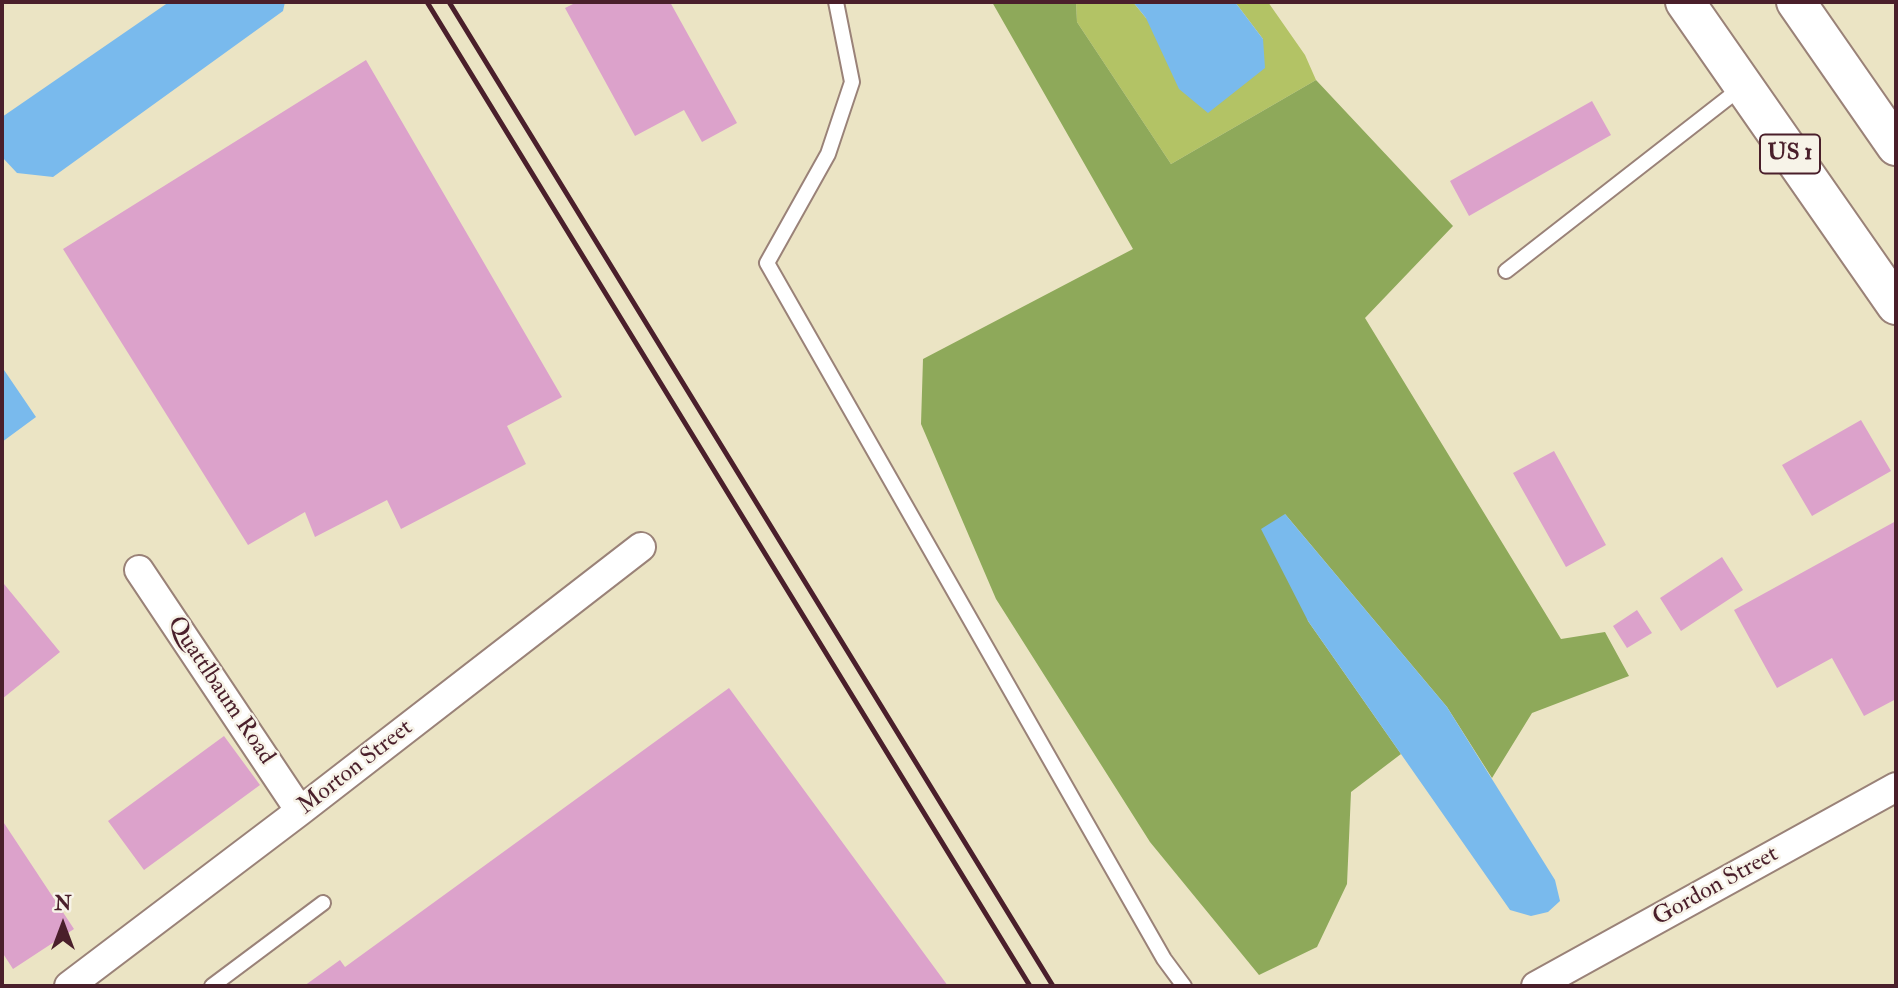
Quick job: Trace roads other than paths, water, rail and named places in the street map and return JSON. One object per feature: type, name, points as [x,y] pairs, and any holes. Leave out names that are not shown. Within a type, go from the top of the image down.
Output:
[{"type":"main road","name":"US 1","points":[[1685,2],[1896,305]]},
{"type":"main road","points":[[1796,2],[1896,146]]},
{"type":"street","name":"Morton Street","points":[[69,986],[641,547]]},
{"type":"street","name":"Quattlbaum Road","points":[[139,570],[300,811]]},
{"type":"street","name":"Gordon Street","points":[[1536,986],[1896,787]]},
{"type":"lane","points":[[836,2],[852,82],[828,154],[767,262],[1164,959],[1184,986]]},
{"type":"lane","points":[[1506,271],[1743,86]]},
{"type":"lane","points":[[212,986],[323,903]]},
{"type":"water","points":[[169,2],[285,2],[283,11],[53,177],[17,173],[2,157],[2,117]]},
{"type":"water","points":[[1133,2],[1235,2],[1263,39],[1265,68],[1208,113],[1179,89],[1146,18]]},
{"type":"water","points":[[2,367],[36,417],[2,442]]},
{"type":"water","points":[[1285,514],[1447,707],[1555,880],[1560,901],[1548,912],[1531,916],[1510,910],[1308,621],[1261,529]]},
{"type":"railway","points":[[427,2],[1030,986]]},
{"type":"railway","points":[[449,2],[1053,986]]}]
